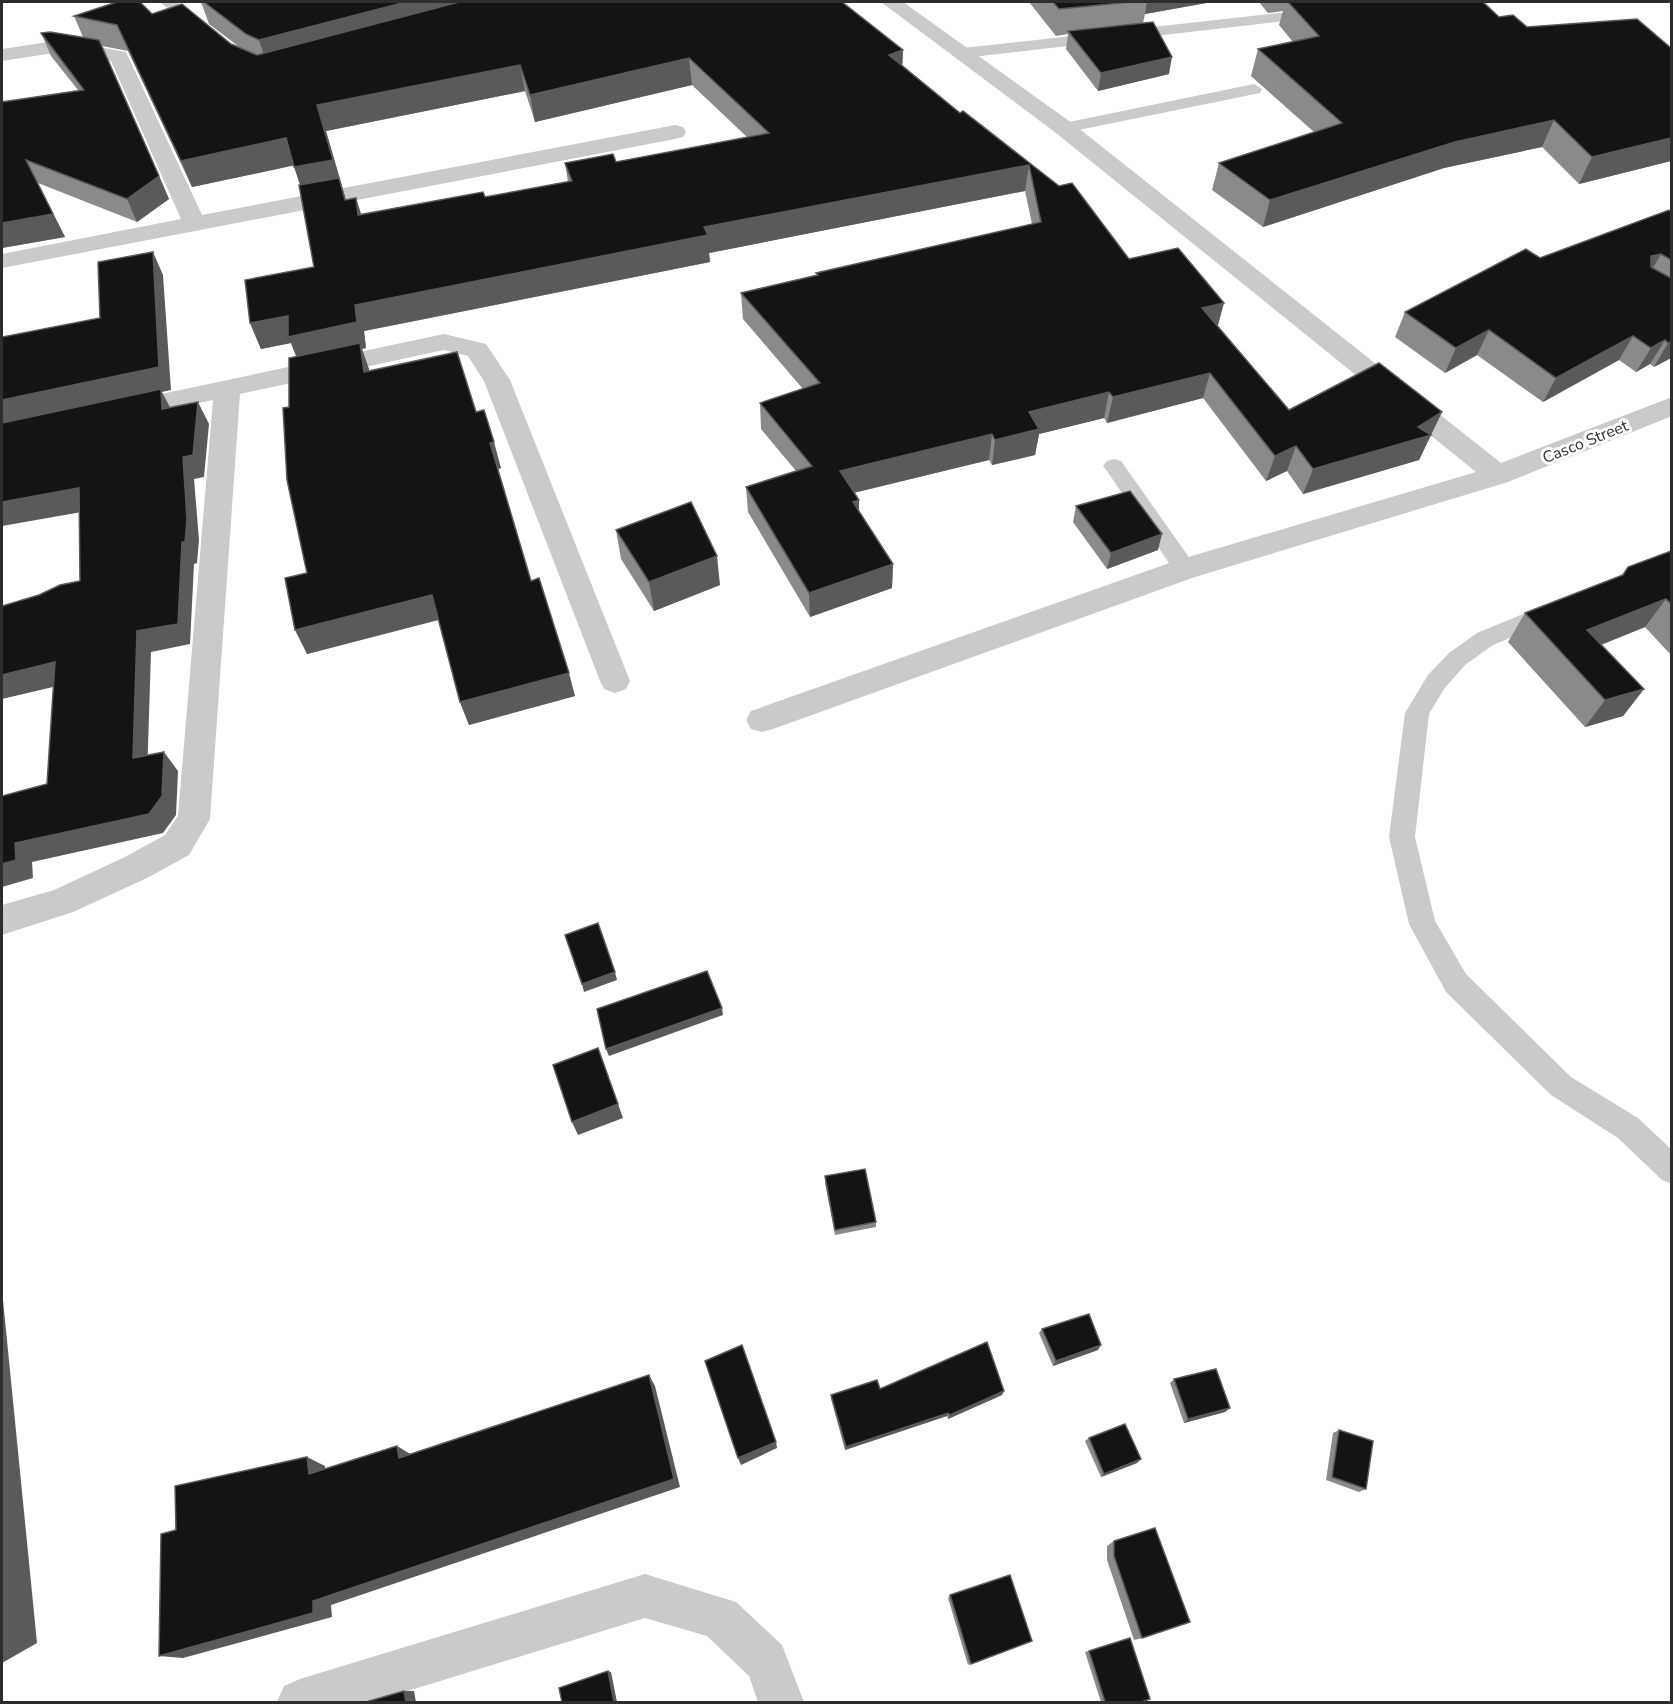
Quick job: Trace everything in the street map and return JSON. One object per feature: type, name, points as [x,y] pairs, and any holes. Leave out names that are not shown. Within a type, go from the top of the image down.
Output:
[{"type":"street","points":[[891,2],[1064,128],[1498,475]]},
{"type":"street","points":[[2,55],[62,46],[119,56],[195,225]]},
{"type":"street","points":[[2,261],[675,132]]},
{"type":"street","points":[[103,415],[444,342],[477,350],[497,380],[615,681]]},
{"type":"street","points":[[2,920],[61,902],[135,868],[177,845],[194,819],[227,388]]},
{"type":"street","name":"Casco Street","points":[[762,720],[1185,568],[1498,475],[1671,406]]},
{"type":"street","points":[[300,1702],[645,1596],[720,1618],[766,1661],[781,1702]]},
{"type":"lane","points":[[168,2],[216,38]]},
{"type":"lane","points":[[963,53],[1328,13]]},
{"type":"lane","points":[[1064,128],[1254,89]]},
{"type":"lane","points":[[1114,466],[1185,568]]},
{"type":"lane","points":[[1570,604],[1485,639],[1457,659],[1436,682],[1417,713],[1402,837],[1422,924],[1456,983],[1561,1086],[1628,1128],[1671,1170]]},
{"type":"building","points":[[117,2],[140,2],[152,14],[182,4],[231,44],[257,55],[459,2],[842,2],[903,50],[889,55],[960,113],[963,111],[1059,186],[1072,183],[1129,259],[1178,248],[1224,303],[1202,308],[1289,410],[1379,363],[1442,412],[1418,427],[1431,435],[1313,469],[1296,446],[1275,456],[1210,373],[1113,397],[1109,392],[1029,412],[1039,429],[995,440],[992,434],[840,471],[859,500],[853,502],[893,564],[809,593],[746,487],[812,466],[760,403],[820,383],[741,293],[818,275],[816,273],[1041,222],[1029,165],[704,227],[708,235],[355,305],[357,322],[288,337],[288,316],[250,323],[245,280],[314,267],[299,185],[339,178],[345,200],[356,198],[358,215],[483,192],[485,197],[572,181],[565,163],[613,154],[616,162],[769,133],[689,58],[530,95],[520,65],[317,105],[333,160],[294,167],[286,138],[181,161],[117,25],[74,16]]},
{"type":"building","points":[[204,2],[406,2],[259,40],[246,34]]},
{"type":"building","points":[[1053,2],[1131,2],[1059,9]]},
{"type":"building","points":[[1288,2],[1483,2],[1499,17],[1513,15],[1527,27],[1637,19],[1671,48],[1671,138],[1592,157],[1554,120],[1455,142],[1270,200],[1219,163],[1342,123],[1258,49],[1319,36]]},
{"type":"building","points":[[1153,22],[1172,57],[1101,73],[1068,31]]},
{"type":"building","points":[[50,32],[99,40],[159,176],[127,199],[26,160],[53,214],[2,223],[2,102],[84,90],[41,33]]},
{"type":"building","points":[[1669,210],[1671,212],[1671,260],[1661,254],[1651,256],[1651,267],[1671,278],[1671,341],[1668,343],[1665,340],[1651,348],[1633,336],[1556,378],[1489,330],[1456,348],[1405,312],[1526,249],[1540,258]]},
{"type":"building","points":[[153,252],[159,367],[2,400],[2,337],[100,318],[98,262]]},
{"type":"building","points":[[360,343],[364,372],[457,352],[476,412],[484,410],[494,442],[490,443],[531,581],[539,578],[569,673],[460,702],[432,595],[295,630],[285,578],[307,573],[287,480],[283,408],[289,407],[289,358]]},
{"type":"building","points":[[161,389],[162,409],[198,402],[193,455],[183,457],[187,519],[185,542],[182,542],[178,624],[137,631],[133,758],[164,752],[162,796],[149,814],[15,843],[16,860],[2,864],[2,796],[47,784],[55,662],[2,675],[2,606],[39,595],[60,585],[80,581],[79,488],[2,502],[2,423]]},
{"type":"building","points":[[1130,491],[1162,534],[1111,553],[1076,506]]},
{"type":"building","points":[[691,502],[717,556],[649,582],[616,530]]},
{"type":"building","points":[[1671,551],[1671,604],[1666,599],[1587,630],[1644,689],[1605,700],[1525,613],[1623,575],[1628,567]]},
{"type":"building","points":[[598,923],[615,972],[582,984],[565,935]]},
{"type":"building","points":[[707,971],[722,1008],[606,1049],[597,1009]]},
{"type":"building","points":[[598,1048],[618,1104],[572,1122],[553,1065]]},
{"type":"building","points":[[865,1169],[876,1222],[835,1230],[825,1176]]},
{"type":"building","points":[[1089,1314],[1101,1345],[1056,1361],[1042,1329]]},
{"type":"building","points":[[987,1342],[1004,1391],[950,1415],[948,1413],[846,1447],[831,1395],[877,1380],[880,1389]]},
{"type":"building","points":[[742,1345],[776,1442],[738,1458],[705,1361]]},
{"type":"building","points":[[1216,1369],[1230,1408],[1188,1419],[1174,1379]]},
{"type":"building","points":[[649,1375],[674,1479],[313,1601],[313,1613],[159,1656],[161,1534],[176,1530],[175,1486],[307,1457],[309,1474],[397,1446],[399,1458]]},
{"type":"building","points":[[1125,1424],[1141,1459],[1104,1474],[1089,1438]]},
{"type":"building","points":[[1339,1430],[1373,1441],[1366,1489],[1332,1477]]},
{"type":"building","points":[[1155,1528],[1190,1622],[1142,1638],[1114,1556],[1114,1541]]},
{"type":"building","points":[[1010,1575],[1032,1641],[971,1664],[950,1595]]},
{"type":"building","points":[[1130,1638],[1150,1699],[1141,1702],[1105,1702],[1089,1651]]},
{"type":"building","points":[[608,1671],[614,1702],[562,1702],[559,1688]]},
{"type":"building","points":[[404,1691],[406,1702],[366,1702]]}]
